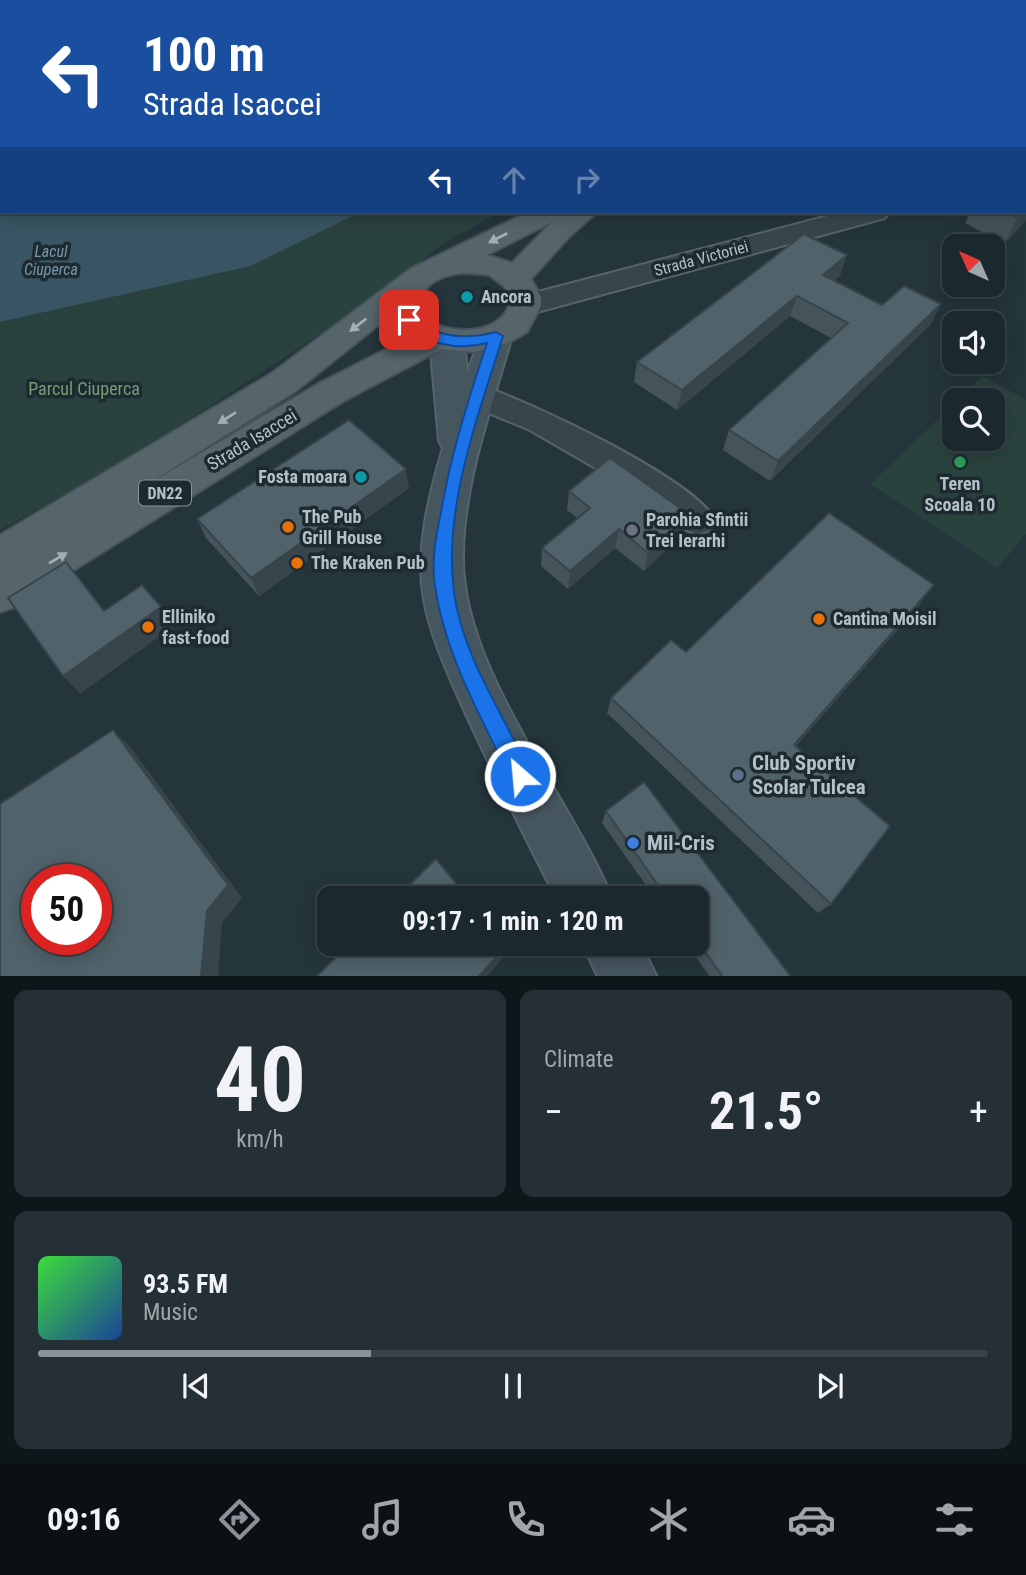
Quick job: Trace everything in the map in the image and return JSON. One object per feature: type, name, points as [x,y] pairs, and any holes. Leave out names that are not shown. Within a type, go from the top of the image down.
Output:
[{"type":"main road","name":"Strada Isaccei","points":[[0,556],[284,382],[433,269],[447,265],[546,214]]},
{"type":"main road","points":[[579,886],[474,681],[451,622],[443,584],[443,546],[458,457],[496,336],[517,323],[521,291],[559,231],[580,214]]},
{"type":"main road","name":"Strada Isaccei","points":[[447,265],[477,263],[492,266],[521,291]]},
{"type":"main road","points":[[412,283],[405,295],[404,308],[409,320],[419,330],[441,340],[458,457]]},
{"type":"main road","name":"Strada Isaccei","points":[[0,594],[330,393],[441,340],[480,341],[496,336]]},
{"type":"main road","points":[[617,956],[629,976]]},
{"type":"street","name":"Strada Victoriei","points":[[521,291],[866,214]]},
{"type":"street","points":[[478,396],[541,422],[659,489],[698,520]]},
{"type":"green space","name":"Parcul Ciuperca","points":[[357,214],[497,214],[445,242],[372,300],[128,460],[0,530],[0,322],[251,266]]},
{"type":"green space","name":"Teren Scoala 10","points":[[983,376],[1004,388],[971,388]]},
{"type":"green space","name":"Teren Scoala 10","points":[[1005,388],[1026,400],[1026,534],[997,568],[870,484],[942,415],[942,451],[1005,451]]},
{"type":"water","name":"Lacul Ciuperca","points":[[0,214],[357,214],[251,266],[0,322]]},
{"type":"building","points":[[804,234],[847,255],[823,275],[882,305],[904,286],[941,304],[778,461],[729,430],[848,323],[797,296],[682,390],[637,362]]},
{"type":"building","points":[[349,420],[406,469],[251,578],[197,519]]},
{"type":"building","name":"Parohia Sfintii Trei Ierarhi","points":[[610,458],[690,515],[648,553],[619,529],[570,571],[542,548],[590,508],[569,491]]},
{"type":"building","points":[[829,513],[934,585],[794,745],[890,826],[831,904],[611,698],[671,640],[686,652]]},
{"type":"building","points":[[66,562],[104,611],[142,585],[161,607],[63,676],[8,598]]},
{"type":"building","points":[[113,730],[228,885],[207,911],[201,976],[0,976],[0,804]]},
{"type":"building","points":[[644,782],[790,976],[722,976],[708,956],[709,886],[659,886],[606,811]]},
{"type":"building","points":[[436,859],[458,886],[408,886]]},
{"type":"building","points":[[337,956],[498,956],[479,976],[318,976]]},
{"type":"place","name":"Ancora","points":[[467,297]]},
{"type":"place","name":"Teren Scoala 10","points":[[960,462]]},
{"type":"place","name":"Fosta moara","points":[[361,477]]},
{"type":"place","name":"The Pub Grill House","points":[[288,527]]},
{"type":"place","name":"Parohia Sfintii Trei Ierarhi","points":[[632,530]]},
{"type":"place","name":"The Kraken Pub","points":[[297,563]]},
{"type":"place","name":"Cantina Moisil","points":[[819,619]]},
{"type":"place","name":"Elliniko fast-food","points":[[148,627]]},
{"type":"place","name":"Club Sportiv Scolar Tulcea","points":[[738,775]]},
{"type":"place","name":"Mil-Cris","points":[[633,843]]},
{"type":"route","points":[[409,320],[419,330],[447,341],[480,341],[496,336],[458,457],[443,546],[443,584],[451,622],[474,681],[520,776]]}]
